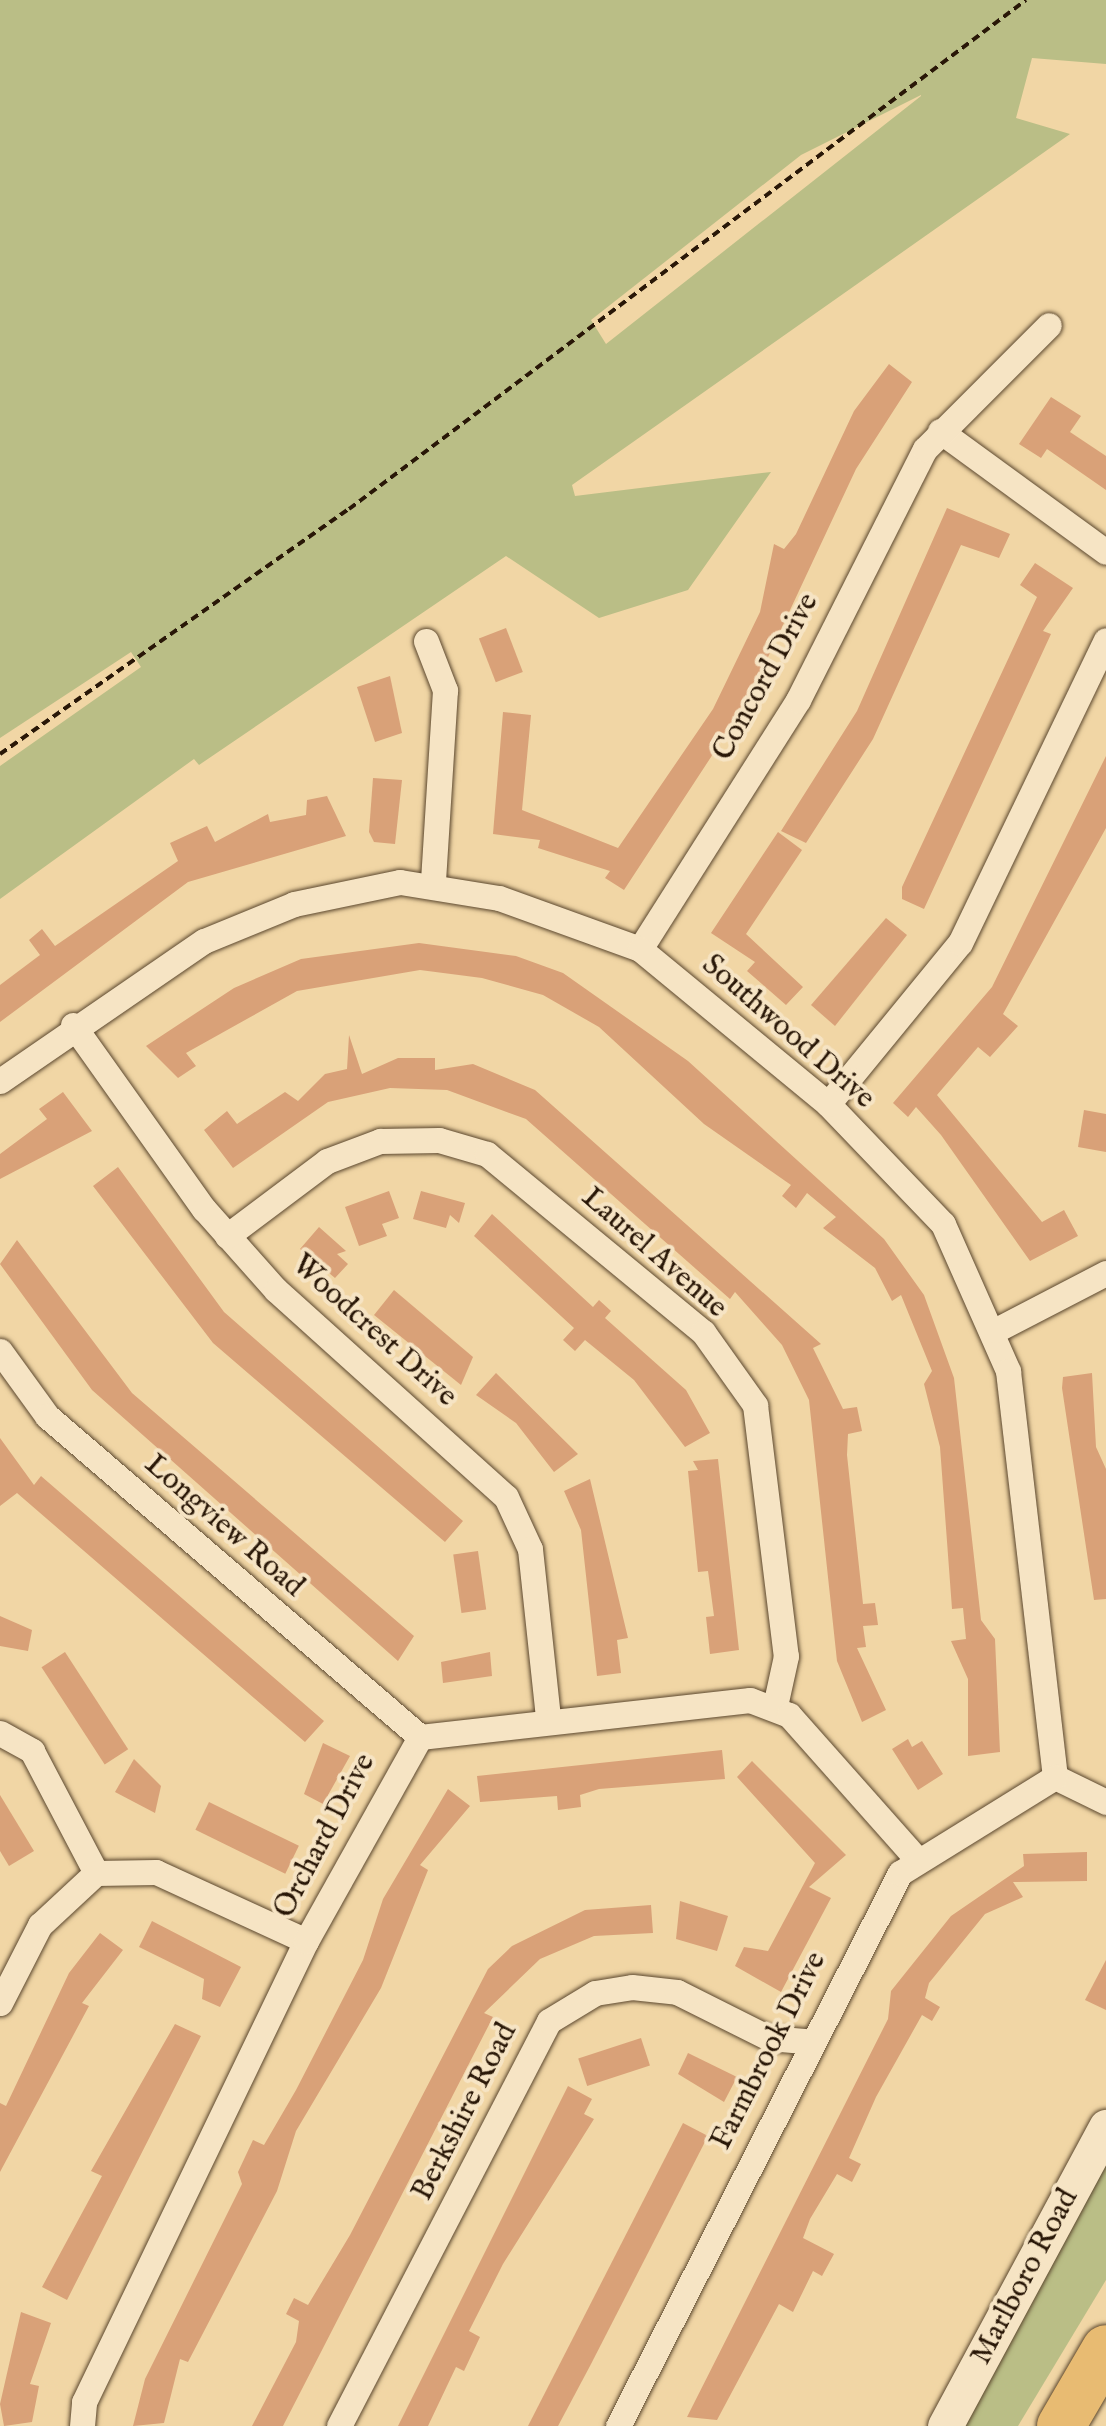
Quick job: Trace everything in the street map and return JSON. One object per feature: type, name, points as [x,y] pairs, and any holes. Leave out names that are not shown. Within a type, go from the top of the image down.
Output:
[{"type":"highway","points":[[1061,2426],[1106,2349]]},
{"type":"street","name":"Concord Drive","points":[[640,949],[798,700],[881,524],[940,431],[1049,326]]},
{"type":"street","points":[[940,431],[1106,552]]},
{"type":"street","points":[[828,1104],[960,943],[1106,640]]},
{"type":"street","points":[[426,641],[445,690],[433,883]]},
{"type":"street","name":"Southwood Drive","points":[[0,1081],[73,1025],[204,941],[294,904],[433,883],[640,949],[828,1104],[943,1224],[996,1330],[1055,1777]]},
{"type":"street","name":"Woodcrest Drive","points":[[73,1025],[227,1236],[506,1496],[530,1549],[548,1716]]},
{"type":"street","name":"Laurel Avenue","points":[[227,1236],[327,1161],[380,1141],[438,1140],[487,1154],[702,1332],[756,1404],[786,1656],[775,1706]]},
{"type":"street","points":[[996,1330],[1106,1273]]},
{"type":"street","name":"Longview Road","points":[[0,1351],[10,1388],[420,1737]]},
{"type":"street","points":[[420,1737],[548,1716],[750,1700],[775,1706],[916,1857]]},
{"type":"street","points":[[0,1732],[32,1750],[96,1873]]},
{"type":"street","name":"Orchard Drive","points":[[82,2426],[84,2402],[306,1941],[420,1737]]},
{"type":"street","points":[[1055,1777],[1106,1802]]},
{"type":"street","name":"Farmbrook Drive","points":[[618,2426],[807,2041],[916,1857],[1055,1777]]},
{"type":"street","points":[[0,2003],[40,1925],[96,1873],[156,1872],[306,1941]]},
{"type":"street","name":"Berkshire Road","points":[[339,2426],[549,2022],[594,1993],[632,1987],[677,1992],[769,2038],[807,2041]]},
{"type":"street","name":"Marlboro Road","points":[[945,2426],[1106,2127]]},
{"type":"path","points":[[0,754],[349,509],[1026,0]]},
{"type":"green space","points":[[0,0],[1106,0],[1106,64],[1032,58],[1016,118],[1070,134],[572,485],[575,496],[771,472],[688,590],[599,618],[506,556],[199,765],[194,759],[0,899],[0,766],[141,667],[131,652],[0,738]],"holes":[[[921,96],[606,344],[591,320],[801,155]]]},
{"type":"green space","points":[[1106,2153],[1106,2280],[1018,2426],[961,2426]]},
{"type":"building","points":[[889,364],[912,382],[856,469],[747,702],[624,890],[605,878],[610,871],[538,848],[540,840],[493,834],[503,712],[531,715],[522,810],[618,848],[713,709],[760,612],[774,544],[784,549],[796,534],[854,411]]},
{"type":"building","points":[[1051,397],[1081,416],[1070,432],[1106,456],[1106,490],[1047,449],[1041,458],[1019,444]]},
{"type":"building","points":[[947,508],[1010,534],[999,558],[961,545],[873,739],[806,843],[781,831],[857,711]]},
{"type":"building","points":[[1035,563],[1073,588],[1043,631],[1051,634],[924,909],[902,899],[902,887],[1037,597],[1020,585]]},
{"type":"building","points":[[506,628],[523,672],[496,682],[479,638]]},
{"type":"building","points":[[390,676],[402,733],[375,742],[357,687]]},
{"type":"building","points":[[1106,756],[1106,828],[1003,1014],[1018,1026],[990,1057],[978,1047],[937,1095],[1042,1222],[1064,1210],[1078,1236],[1030,1261],[941,1135],[916,1107],[908,1117],[893,1103],[992,987]]},
{"type":"building","points":[[373,778],[402,780],[395,844],[374,842],[369,832]]},
{"type":"building","points":[[327,796],[346,836],[188,882],[0,1022],[0,985],[40,955],[29,940],[42,929],[55,946],[178,861],[170,843],[207,826],[215,842],[268,814],[270,822],[306,815],[307,800]]},
{"type":"building","points":[[778,832],[802,850],[746,934],[803,987],[786,1005],[747,971],[755,962],[711,933]]},
{"type":"building","points":[[886,918],[907,935],[835,1026],[811,1005]]},
{"type":"building","points":[[419,943],[516,956],[563,973],[688,1061],[884,1239],[924,1295],[954,1378],[981,1620],[995,1639],[1000,1752],[968,1756],[968,1679],[951,1641],[966,1639],[963,1608],[952,1609],[940,1447],[924,1384],[932,1371],[901,1295],[892,1301],[875,1268],[823,1228],[836,1217],[807,1193],[796,1208],[782,1196],[791,1185],[704,1124],[599,1027],[543,995],[482,978],[420,970],[297,991],[186,1053],[196,1066],[178,1078],[146,1046],[234,988],[301,959]]},
{"type":"building","points":[[349,1035],[362,1074],[398,1058],[435,1058],[435,1070],[473,1064],[535,1090],[821,1344],[813,1348],[843,1409],[857,1407],[862,1431],[848,1434],[847,1455],[863,1604],[875,1603],[878,1625],[863,1626],[866,1647],[857,1648],[886,1710],[862,1722],[837,1661],[809,1400],[782,1345],[735,1292],[730,1299],[526,1119],[447,1090],[390,1088],[328,1102],[233,1168],[204,1130],[227,1111],[237,1124],[285,1092],[298,1101],[325,1074],[347,1069]]},
{"type":"building","points":[[63,1092],[92,1131],[0,1179],[0,1154],[47,1119],[39,1109]]},
{"type":"building","points":[[1084,1110],[1106,1114],[1106,1152],[1078,1147]]},
{"type":"building","points":[[118,1167],[224,1312],[463,1521],[445,1542],[213,1343],[93,1186]]},
{"type":"building","points":[[389,1191],[399,1218],[382,1224],[387,1236],[359,1246],[345,1207]]},
{"type":"building","points":[[421,1191],[465,1203],[459,1223],[450,1215],[446,1228],[413,1219]]},
{"type":"building","points":[[492,1214],[593,1307],[599,1300],[611,1311],[605,1318],[686,1390],[710,1433],[685,1447],[634,1380],[585,1340],[575,1351],[563,1340],[574,1328],[474,1236]]},
{"type":"building","points":[[319,1227],[346,1251],[337,1254],[348,1264],[335,1278],[300,1249]]},
{"type":"building","points":[[17,1240],[132,1393],[414,1636],[398,1661],[92,1390],[0,1264]]},
{"type":"building","points":[[394,1290],[473,1357],[461,1385],[374,1315]]},
{"type":"building","points":[[496,1373],[578,1454],[554,1472],[516,1423],[476,1395]]},
{"type":"building","points":[[1092,1373],[1096,1447],[1106,1469],[1106,1599],[1094,1600],[1062,1388],[1063,1377]]},
{"type":"building","points":[[0,1438],[34,1485],[41,1476],[324,1721],[305,1742],[17,1493],[0,1506]]},
{"type":"building","points":[[718,1459],[739,1650],[710,1654],[706,1617],[714,1616],[708,1571],[698,1572],[688,1471],[698,1470],[693,1461]]},
{"type":"building","points":[[590,1479],[628,1638],[617,1640],[621,1673],[597,1676],[581,1530],[564,1491]]},
{"type":"building","points":[[478,1551],[486,1609],[461,1613],[453,1554]]},
{"type":"building","points":[[0,1616],[32,1630],[28,1651],[0,1646]]},
{"type":"building","points":[[65,1652],[128,1749],[105,1765],[42,1667]]},
{"type":"building","points":[[490,1652],[492,1676],[443,1683],[441,1662]]},
{"type":"building","points":[[908,1739],[912,1747],[922,1741],[943,1774],[918,1790],[892,1749]]},
{"type":"building","points":[[323,1743],[350,1756],[323,1804],[304,1794]]},
{"type":"building","points":[[722,1750],[725,1779],[599,1789],[580,1795],[581,1807],[558,1810],[557,1796],[480,1802],[477,1776]]},
{"type":"building","points":[[134,1759],[161,1786],[155,1813],[115,1792]]},
{"type":"building","points":[[752,1761],[846,1855],[809,1887],[831,1898],[781,1992],[735,1966],[744,1947],[768,1951],[815,1863],[737,1777]]},
{"type":"building","points":[[448,1789],[470,1806],[420,1865],[428,1870],[381,1988],[296,2131],[277,2191],[188,2362],[180,2359],[164,2423],[133,2426],[145,2379],[242,2184],[238,2172],[253,2140],[264,2145],[296,2090],[363,1960],[383,1899]]},
{"type":"building","points":[[0,1795],[34,1851],[9,1866],[0,1851]]},
{"type":"building","points":[[209,1802],[299,1846],[285,1874],[195,1830]]},
{"type":"building","points":[[1087,1852],[1087,1881],[1013,1882],[1023,1897],[985,1914],[929,1983],[925,1998],[940,2007],[932,2021],[922,2015],[876,2097],[849,2158],[861,2164],[852,2182],[837,2174],[803,2238],[834,2254],[822,2276],[813,2271],[793,2312],[779,2304],[717,2420],[687,2417],[888,2019],[891,1991],[951,1916],[1024,1866],[1023,1854]]},
{"type":"building","points":[[680,1901],[728,1916],[717,1951],[676,1939]]},
{"type":"building","points":[[651,1905],[653,1933],[594,1936],[540,1959],[484,2013],[493,2017],[283,2426],[252,2426],[296,2342],[299,2321],[286,2314],[294,2298],[308,2305],[350,2235],[488,1969],[512,1946],[585,1910]]},
{"type":"building","points":[[152,1921],[241,1967],[220,2007],[202,1999],[204,1979],[139,1947]]},
{"type":"building","points":[[100,1933],[123,1950],[82,2003],[89,2006],[0,2172],[0,2103],[6,2106],[69,1973]]},
{"type":"building","points":[[1106,1960],[1106,2010],[1085,2000]]},
{"type":"building","points":[[175,2024],[201,2036],[67,2300],[42,2287],[102,2176],[91,2171]]},
{"type":"building","points":[[641,2038],[650,2066],[587,2086],[578,2058]]},
{"type":"building","points":[[688,2053],[737,2077],[724,2102],[678,2074]]},
{"type":"building","points":[[568,2086],[592,2099],[584,2114],[594,2119],[503,2264],[469,2331],[480,2337],[464,2371],[456,2367],[428,2426],[398,2426]]},
{"type":"building","points":[[683,2123],[708,2136],[558,2426],[528,2426]]},
{"type":"building","points":[[21,2312],[51,2323],[30,2384],[39,2386],[32,2422],[4,2426],[0,2404]]}]
